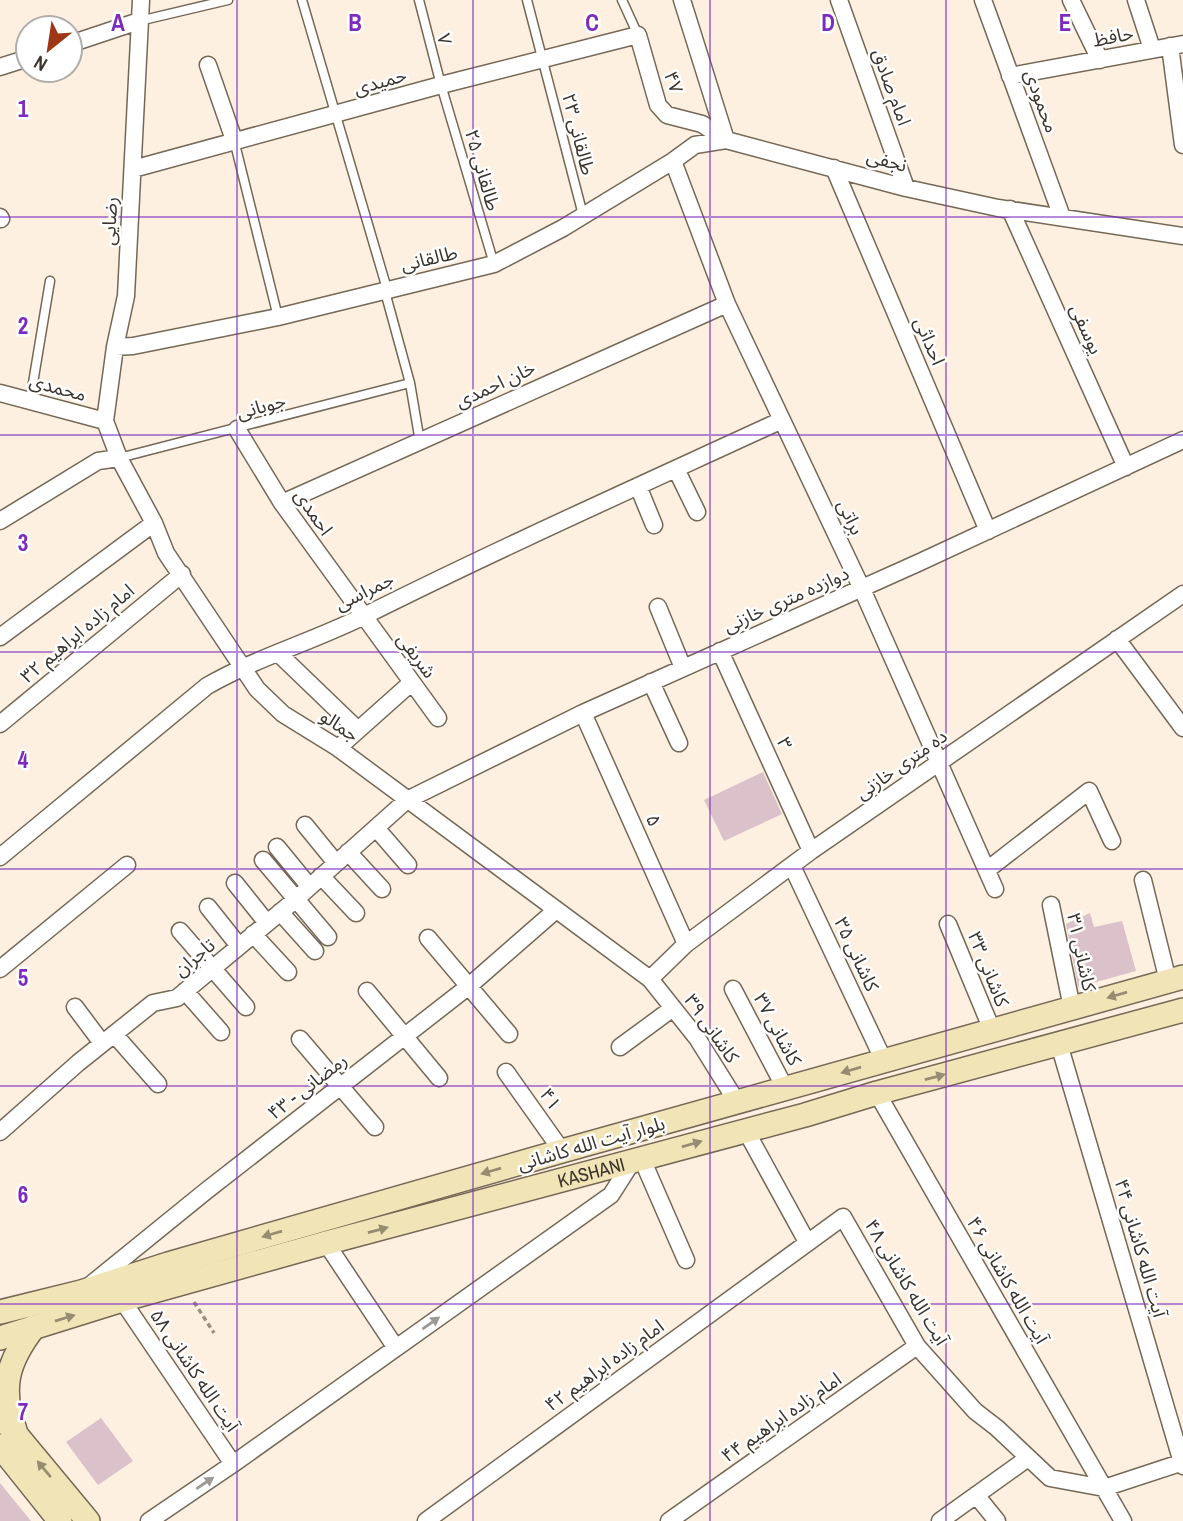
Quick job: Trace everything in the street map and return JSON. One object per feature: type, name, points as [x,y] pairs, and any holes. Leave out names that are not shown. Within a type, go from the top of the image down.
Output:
[{"type":"main road","name":"بلوار آیت الله کاشانی","points":[[0,1310],[29,1317],[81,1292],[182,1260],[1175,979]]},
{"type":"main road","name":"KASHANI","points":[[0,1338],[29,1317],[122,1300],[183,1284],[1183,1010]]},
{"type":"main road","points":[[737,1102],[745,1129]]},
{"type":"main road","points":[[29,1317],[6,1381],[8,1460],[54,1519]]},
{"type":"main road","points":[[0,1415],[9,1443],[88,1521]]},
{"type":"street","name":"رضایی","points":[[105,421],[115,347],[126,296],[141,0]]},
{"type":"street","points":[[682,0],[726,140]]},
{"type":"street","name":"امام صادق","points":[[839,0],[906,188]]},
{"type":"street","name":"محمودی","points":[[983,0],[1062,216]]},
{"type":"street","points":[[1071,0],[1100,60]]},
{"type":"street","points":[[1136,0],[1152,49]]},
{"type":"street","points":[[84,39],[139,21]]},
{"type":"street","name":"حمیدی","points":[[134,169],[441,85],[638,36]]},
{"type":"street","name":"۴۷","points":[[638,36],[658,105],[667,115],[702,124],[726,140]]},
{"type":"street","points":[[1176,45],[1183,145]]},
{"type":"street","name":"حافظ","points":[[1010,76],[1176,45]]},
{"type":"street","points":[[208,65],[234,140]]},
{"type":"street","name":"طالقانی","points":[[115,347],[134,346],[278,317],[494,264],[583,215],[695,145],[726,140]]},
{"type":"street","name":"نجفی","points":[[726,140],[906,188],[1010,209],[1183,236]]},
{"type":"street","name":"براتی","points":[[673,161],[727,304],[862,589],[995,889]]},
{"type":"street","name":"احداثی","points":[[834,168],[988,531]]},
{"type":"street","name":"یوسفی","points":[[1010,209],[1126,467]]},
{"type":"street","name":"خان احمدی","points":[[282,503],[727,304]]},
{"type":"street","name":"محمدی","points":[[0,393],[105,421]]},
{"type":"street","name":"جمراسی","points":[[0,857],[207,686],[240,667],[362,616],[782,420]]},
{"type":"street","name":"جمالو","points":[[105,421],[119,458],[154,523],[166,553],[257,689],[283,714],[338,748],[650,979]]},
{"type":"street","name":"احمدی","points":[[237,429],[282,503],[362,616]]},
{"type":"street","name":"دوازده متری خازنی","points":[[407,800],[583,713],[862,589],[1183,440]]},
{"type":"street","points":[[0,521],[98,461],[119,458]]},
{"type":"street","points":[[676,469],[697,512]]},
{"type":"street","points":[[638,486],[654,524]]},
{"type":"street","points":[[0,637],[154,523]]},
{"type":"street","name":"امام زاده ابراهیم ۳۲","points":[[0,724],[181,574]]},
{"type":"street","name":"ده متری خازنی","points":[[650,979],[686,944],[811,851],[1183,594]]},
{"type":"street","points":[[658,607],[683,668]]},
{"type":"street","name":"شریفی","points":[[362,616],[438,718]]},
{"type":"street","points":[[1117,639],[1183,728]]},
{"type":"street","name":"۳","points":[[720,651],[811,851]]},
{"type":"street","points":[[278,653],[358,730]]},
{"type":"street","points":[[338,748],[411,682]]},
{"type":"street","points":[[651,682],[679,743]]},
{"type":"street","name":"۵","points":[[583,713],[686,944]]},
{"type":"street","points":[[987,870],[1089,791],[1112,841]]},
{"type":"street","name":"تاجران","points":[[0,1132],[153,1003],[177,999],[295,900],[407,800]]},
{"type":"street","points":[[305,825],[382,889]]},
{"type":"street","points":[[376,828],[408,865]]},
{"type":"street","points":[[277,847],[356,913]]},
{"type":"street","points":[[263,860],[328,937]]},
{"type":"street","points":[[0,969],[127,864]]},
{"type":"street","name":"کاشانی ۳۵","points":[[792,866],[884,1061]]},
{"type":"street","points":[[1143,880],[1175,979]]},
{"type":"street","points":[[235,883],[315,951]]},
{"type":"street","name":"کاشانی ۳۱","points":[[1051,905],[1072,1008]]},
{"type":"street","points":[[208,907],[239,946]]},
{"type":"street","name":"رمضانی - ۴۳","points":[[81,1292],[469,986],[556,910]]},
{"type":"street","name":"کاشانی ۳۳","points":[[948,924],[992,1030]]},
{"type":"street","points":[[180,932],[246,1007]]},
{"type":"street","points":[[253,934],[288,972]]},
{"type":"street","points":[[428,939],[509,1034]]},
{"type":"street","name":"کاشانی ۳۹","points":[[650,979],[696,1038],[737,1102]]},
{"type":"street","name":"کاشانی ۳۷","points":[[733,989],[785,1088]]},
{"type":"street","points":[[185,991],[221,1032]]},
{"type":"street","points":[[367,991],[439,1078]]},
{"type":"street","points":[[75,1007],[158,1084]]},
{"type":"street","points":[[621,1047],[673,1008]]},
{"type":"street","points":[[300,1039],[374,1127]]},
{"type":"street","name":"آیت الله کاشانی ۴۴","points":[[1059,1044],[1183,1464]]},
{"type":"street","name":"۴۱","points":[[506,1072],[562,1151]]},
{"type":"street","name":"آیت الله کاشانی ۴۶","points":[[877,1093],[1123,1521]]},
{"type":"street","points":[[745,1129],[807,1242]]},
{"type":"street","points":[[149,1521],[611,1195],[637,1160],[686,1260]]},
{"type":"street","name":"آیت الله کاشانی ۴۸","points":[[807,1242],[843,1217],[916,1346],[975,1411],[1049,1478],[1104,1488]]},
{"type":"street","name":"امام زاده ابراهیم ۴۲","points":[[426,1521],[807,1242]]},
{"type":"street","points":[[326,1244],[396,1348]]},
{"type":"street","name":"آیت الله کاشانی ۵۸","points":[[122,1300],[233,1464]]},
{"type":"street","name":"امام زاده ابراهیم ۴۴","points":[[669,1521],[916,1346]]},
{"type":"street","points":[[940,1521],[1028,1458]]},
{"type":"street","points":[[1104,1488],[1183,1464]]},
{"type":"street","points":[[976,1495],[997,1521]]},
{"type":"lane","points":[[139,21],[228,0]]},
{"type":"lane","points":[[302,0],[387,289],[387,299],[410,383],[420,442]]},
{"type":"lane","name":"۷","points":[[419,0],[441,85]]},
{"type":"lane","name":"طالقانی ۲۳","points":[[527,0],[583,215]]},
{"type":"lane","name":"۴۷","points":[[622,0],[638,36]]},
{"type":"lane","name":"طالقانی ۲۵","points":[[441,85],[494,264]]},
{"type":"lane","points":[[234,140],[278,317]]},
{"type":"lane","points":[[30,401],[50,281]]},
{"type":"lane","name":"جوبانی","points":[[119,458],[410,383]]},
{"type":"path","points":[[183,1284],[214,1332]]},
{"type":"building","points":[[763,772],[782,814],[724,841],[704,800]]},
{"type":"building","points":[[1090,913],[1094,927],[1122,921],[1136,971],[1078,987],[1066,924]]},
{"type":"building","points":[[101,1418],[133,1461],[98,1485],[66,1442]]},
{"type":"building","points":[[0,1483],[17,1504],[31,1521],[0,1521]]}]
